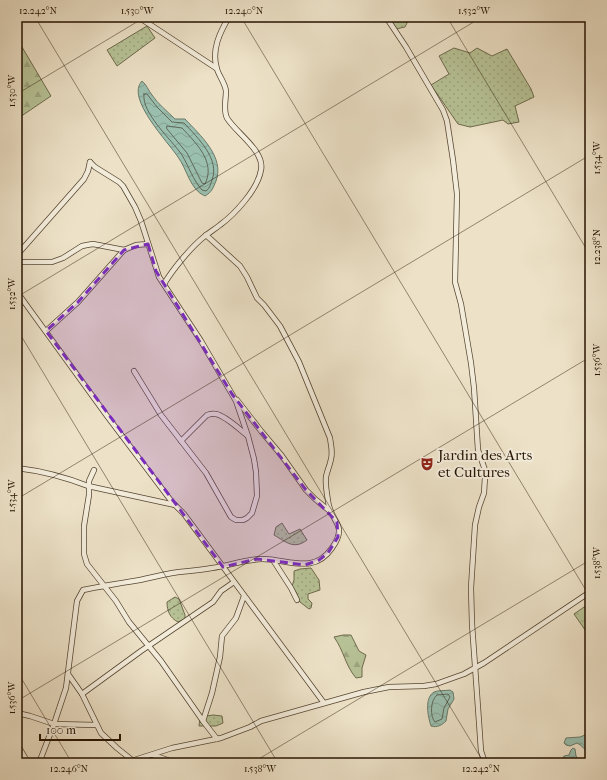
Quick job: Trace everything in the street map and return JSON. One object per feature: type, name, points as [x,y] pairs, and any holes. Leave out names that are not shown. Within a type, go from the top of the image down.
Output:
[{"type":"street","points":[[134,17],[143,20],[216,68]]},
{"type":"street","points":[[164,284],[178,264],[206,235],[220,225],[241,204],[254,188],[262,170],[262,165],[257,153],[237,131],[226,116],[226,89],[216,68],[215,57],[217,42],[229,17]]},
{"type":"street","points":[[386,17],[441,104],[447,121],[451,144],[457,194],[455,282],[461,304],[471,364],[478,450],[485,470],[484,494],[476,516],[472,568],[472,624],[481,751],[485,763]]},
{"type":"street","points":[[17,255],[84,179],[90,162],[95,167],[119,182],[123,186],[135,207],[156,271],[201,341],[214,366],[232,394],[261,432],[282,456],[306,490],[331,512]]},
{"type":"street","points":[[39,763],[66,688],[77,601],[83,590],[178,572],[223,567],[257,559],[305,564],[319,560],[328,553],[333,547],[340,532],[328,503],[326,477],[332,451],[330,438],[299,362],[280,326],[254,294],[247,277],[240,266],[206,235]]},
{"type":"street","points":[[17,262],[52,262],[63,258],[87,244],[124,250]]},
{"type":"street","points":[[46,331],[78,302],[124,250],[136,245],[148,244]]},
{"type":"street","points":[[17,292],[107,416],[175,505],[184,514],[324,703]]},
{"type":"street","points":[[134,371],[154,404],[206,473],[231,517],[236,520],[243,520],[252,513],[257,496],[256,472],[248,436],[232,394]]},
{"type":"street","points":[[181,441],[207,415],[212,413],[228,420],[248,436]]},
{"type":"street","points":[[17,468],[36,470],[88,486],[175,505]]},
{"type":"street","points":[[94,470],[88,486],[89,495],[84,526],[84,554],[87,564],[148,646],[161,661],[217,739]]},
{"type":"street","points":[[273,560],[297,600]]},
{"type":"street","points":[[82,694],[148,646],[213,602],[221,591],[234,582]]},
{"type":"street","points":[[125,763],[132,760],[144,760],[172,748],[217,739],[262,721],[324,703],[389,687],[424,686],[436,684],[464,674],[476,668],[590,592]]},
{"type":"street","points":[[203,721],[212,694],[220,657],[222,636],[236,618],[244,596]]},
{"type":"street","points":[[68,674],[82,694],[96,725],[108,740],[132,760]]},
{"type":"street","points":[[17,714],[30,716],[54,724],[96,725]]},
{"type":"street","points":[[17,744],[28,763]]},
{"type":"street","points":[[153,755],[176,763]]},
{"type":"highlighted area","points":[[148,244],[156,271],[232,394],[306,490],[337,522],[338,537],[328,553],[319,560],[305,565],[257,559],[223,567],[46,331],[78,302],[124,250]]},
{"type":"green space","points":[[389,17],[410,17],[405,27],[396,29]]},
{"type":"green space","points":[[147,26],[155,38],[117,66],[107,50]]},
{"type":"green space","points":[[19,42],[51,96],[17,119],[17,44]]},
{"type":"green space","points":[[454,48],[470,53],[477,48],[492,56],[507,49],[531,89],[534,97],[515,106],[519,122],[508,124],[503,120],[470,127],[458,124],[431,85],[449,74],[439,56]]},
{"type":"green space","points":[[282,523],[289,534],[300,529],[307,540],[294,545],[274,535],[276,527]]},
{"type":"green space","points":[[311,568],[319,580],[320,590],[308,594],[308,599],[312,603],[311,608],[309,609],[300,602],[292,586],[294,571]]},
{"type":"green space","points":[[175,597],[179,599],[185,615],[185,619],[178,622],[171,616],[167,605],[167,602]]},
{"type":"green space","points":[[590,603],[590,637],[574,614]]},
{"type":"green space","points":[[351,635],[359,651],[366,655],[362,668],[362,677],[356,678],[352,673],[334,637]]},
{"type":"green space","points":[[213,715],[222,716],[223,723],[216,726],[199,726],[200,717]]},
{"type":"water","points":[[142,81],[157,101],[175,119],[185,119],[210,147],[217,163],[218,172],[213,188],[205,196],[192,184],[178,157],[150,120],[139,98],[138,89]]},
{"type":"water","points":[[450,690],[453,692],[454,699],[448,709],[446,721],[439,726],[431,726],[428,703],[431,695],[436,691]]},
{"type":"water","points":[[590,733],[590,753],[577,743],[570,746],[564,743],[566,738],[580,737]]},
{"type":"water","points":[[573,748],[575,749],[576,756],[581,763],[561,763],[564,756],[569,755]]},
{"type":"place","name":"Jardin des Arts et Cultures","points":[[427,464]]}]
